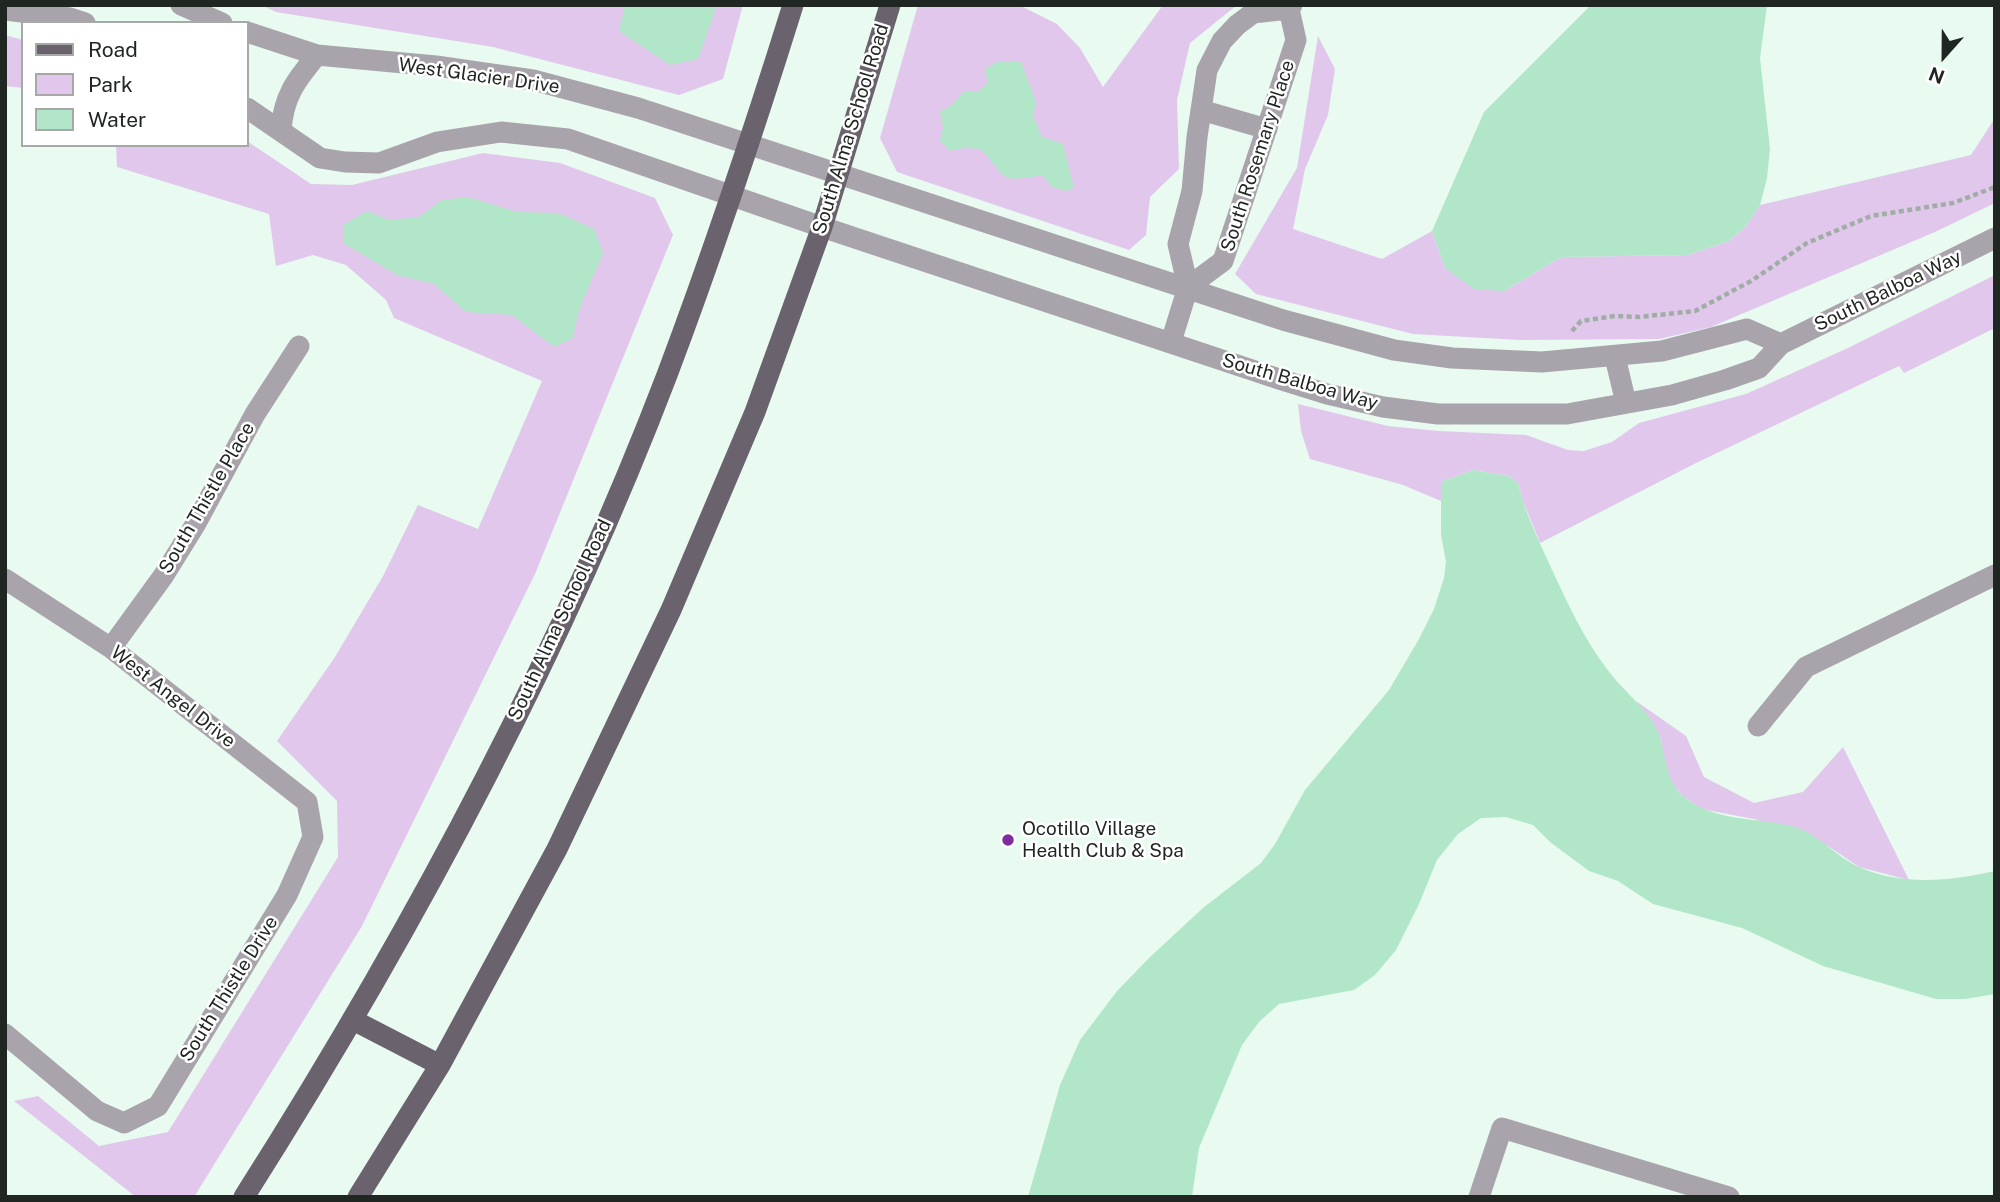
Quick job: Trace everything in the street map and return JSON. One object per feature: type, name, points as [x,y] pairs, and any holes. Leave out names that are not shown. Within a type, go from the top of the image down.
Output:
[{"type":"main road","name":"South Alma School Road","points":[[244,1197],[353,1020],[490,770],[568,607],[666,376],[750,145],[793,5]]},
{"type":"main road","name":"South Alma School Road","points":[[358,1197],[440,1065],[563,838],[666,621],[755,412],[822,227],[890,5]]},
{"type":"main road","points":[[353,1020],[440,1065]]},
{"type":"street","points":[[181,5],[217,21]]},
{"type":"street","name":"South Rosemary Place","points":[[1291,7],[1296,40],[1223,261],[1188,287],[1178,244],[1192,191],[1208,70],[1222,41],[1237,24],[1253,13],[1291,7]]},
{"type":"street","points":[[5,10],[79,21]]},
{"type":"street","name":"West Glacier Drive","points":[[248,32],[317,55],[436,66],[533,80],[638,108],[839,173]]},
{"type":"street","points":[[281,131],[282,109],[298,78],[317,55]]},
{"type":"street","points":[[248,109],[320,158],[379,163],[437,142],[501,132],[568,139],[731,195]]},
{"type":"street","points":[[1201,110],[1267,129]]},
{"type":"street","points":[[839,173],[1336,336],[1394,350],[1452,358],[1542,362],[1662,351],[1746,329],[1781,344]]},
{"type":"street","name":"South Balboa Way","points":[[731,195],[1327,394],[1383,407],[1438,414],[1567,414],[1689,391],[1759,368],[1781,344],[1995,238]]},
{"type":"street","points":[[1171,342],[1188,287]]},
{"type":"street","name":"South Thistle Place","points":[[111,648],[164,575],[195,525],[255,414],[299,346]]},
{"type":"street","points":[[1615,357],[1626,404]]},
{"type":"street","points":[[1758,726],[1806,667],[1995,575]]},
{"type":"street","name":"West Angel Drive","points":[[5,579],[111,648],[307,802],[313,837]]},
{"type":"street","name":"South Thistle Drive","points":[[7,1040],[97,1111],[124,1123],[158,1105],[287,895],[313,837]]},
{"type":"street","points":[[1479,1197],[1502,1128],[1730,1197]]},
{"type":"path","points":[[1542,362],[1581,321],[1695,311],[1751,281],[1807,243],[1871,216],[1953,203],[1995,187]]},
{"type":"green space","points":[[261,5],[743,5],[723,79],[679,95],[493,47],[276,12]]},
{"type":"green space","points":[[918,5],[1019,5],[1057,24],[1080,48],[1103,87],[1163,5],[1237,5],[1190,43],[1177,100],[1179,169],[1150,197],[1146,235],[1129,250],[897,172],[880,138]]},
{"type":"green space","points":[[5,35],[21,39],[21,88],[5,86]]},
{"type":"green space","points":[[1318,36],[1335,69],[1328,115],[1305,169],[1293,229],[1382,259],[1432,231],[1445,268],[1504,291],[1561,257],[1687,255],[1729,241],[1745,227],[1760,205],[1971,155],[1995,118],[1995,203],[1935,232],[1711,327],[1659,339],[1520,340],[1413,334],[1256,294],[1235,274],[1297,168]]},
{"type":"green space","points":[[248,142],[311,184],[352,185],[483,153],[560,163],[655,198],[673,235],[535,574],[362,926],[194,1197],[136,1197],[14,1101],[38,1096],[99,1146],[168,1132],[338,857],[337,801],[277,741],[335,657],[383,576],[418,505],[478,529],[542,381],[394,318],[386,300],[346,265],[313,255],[276,266],[269,214],[117,167],[116,147],[248,147]]},
{"type":"green space","points":[[1995,275],[1995,328],[1904,373],[1899,366],[1694,464],[1540,543],[1518,483],[1508,476],[1473,470],[1441,482],[1441,501],[1403,485],[1310,459],[1301,431],[1298,404],[1388,426],[1526,435],[1568,450],[1584,451],[1612,442],[1639,423],[1746,394],[1848,348]]},
{"type":"green space","points":[[1636,701],[1686,736],[1704,777],[1754,803],[1803,792],[1843,747],[1909,880],[1859,867],[1828,846],[1754,819],[1701,809],[1672,784],[1664,763],[1661,740],[1653,723]]},
{"type":"water","points":[[625,5],[717,5],[698,59],[670,65],[619,31]]},
{"type":"water","points":[[1591,5],[1767,5],[1760,58],[1770,149],[1767,178],[1760,205],[1745,227],[1729,241],[1687,255],[1561,257],[1504,291],[1474,289],[1445,268],[1432,231],[1484,112]]},
{"type":"water","points":[[999,61],[1021,62],[1036,102],[1033,116],[1042,137],[1063,144],[1074,188],[1067,191],[1052,187],[1042,175],[1010,178],[1001,173],[981,149],[963,148],[950,151],[940,141],[943,128],[940,112],[952,105],[963,92],[979,91],[988,83],[985,69]]},
{"type":"water","points":[[468,197],[517,212],[558,213],[594,229],[603,253],[579,310],[573,338],[554,347],[512,315],[466,312],[434,284],[397,275],[343,243],[343,225],[367,211],[389,220],[419,217],[442,200]]},
{"type":"water","points":[[1473,470],[1508,476],[1518,483],[1533,528],[1577,622],[1607,669],[1652,721],[1660,739],[1670,777],[1681,794],[1705,810],[1800,829],[1851,863],[1875,873],[1927,880],[1995,871],[1995,994],[1965,999],[1936,999],[1823,966],[1742,928],[1653,904],[1618,881],[1589,871],[1550,842],[1533,825],[1506,817],[1481,818],[1458,834],[1437,860],[1396,950],[1375,975],[1354,990],[1279,1004],[1259,1022],[1242,1045],[1199,1148],[1192,1197],[1028,1197],[1060,1085],[1080,1040],[1117,991],[1150,957],[1203,908],[1261,863],[1275,844],[1305,790],[1389,690],[1434,609],[1444,578],[1446,562],[1441,535],[1441,482]]},
{"type":"place","name":"Ocotillo Village Health Club & Spa","points":[[1008,840]]}]
